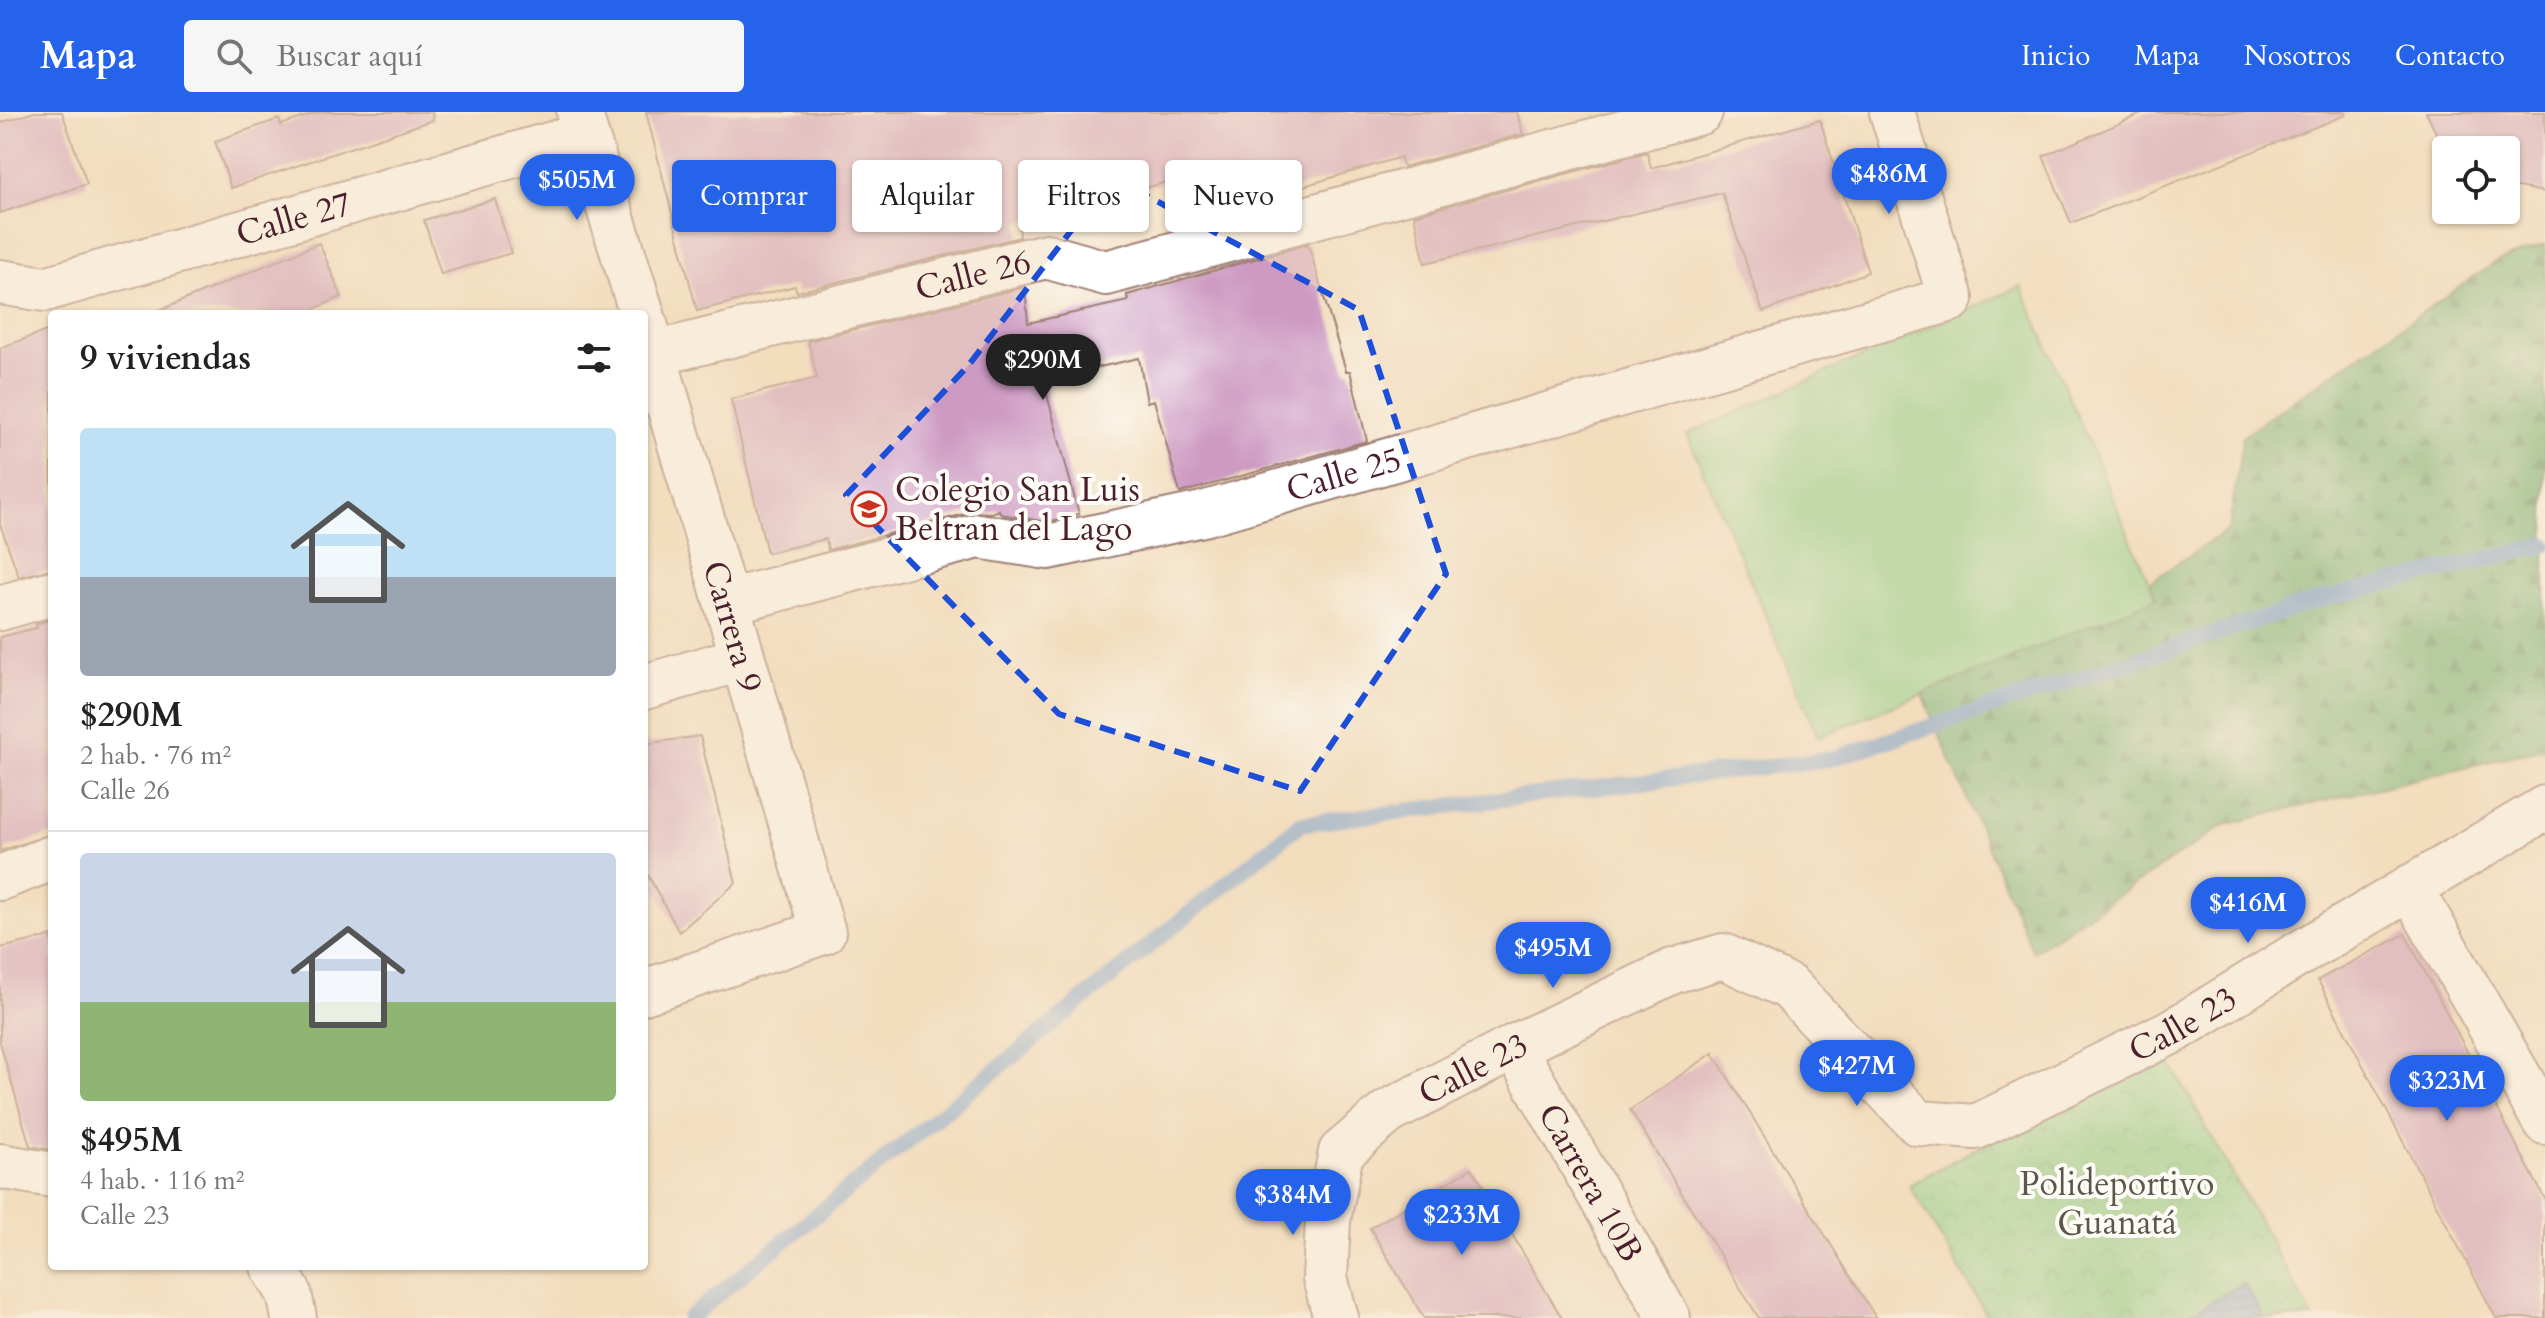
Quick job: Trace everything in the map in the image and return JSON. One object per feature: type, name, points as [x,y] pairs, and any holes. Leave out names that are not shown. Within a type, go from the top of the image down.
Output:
[{"type":"street","name":"Calle 26","points":[[648,345],[1046,256],[1106,273],[1700,112]]},
{"type":"street","name":"Calle 25","points":[[728,602],[978,536],[1048,547],[1203,514],[1951,299],[1892,112]]},
{"type":"street","name":"Carrera 9","points":[[581,124],[636,310]]},
{"type":"street","name":"Calle 27","points":[[0,282],[45,289],[581,124]]},
{"type":"street","name":"Carrera 9","points":[[648,351],[728,602],[741,659],[823,932],[648,991]]},
{"type":"street","points":[[0,608],[48,594]]},
{"type":"street","points":[[648,686],[741,659]]},
{"type":"street","name":"Calle 23","points":[[1336,1318],[1325,1278],[1328,1220],[1341,1152],[1388,1112],[1673,971],[1723,956],[1789,987],[1918,1123],[1976,1127],[2175,1030],[2545,808]]},
{"type":"street","points":[[0,878],[48,860]]},
{"type":"street","points":[[2410,887],[2545,1122]]},
{"type":"street","name":"Carrera 10B","points":[[1514,1047],[1669,1318]]},
{"type":"street","points":[[0,1166],[48,1174]]},
{"type":"street","points":[[275,1270],[289,1293],[294,1318]]},
{"type":"highlighted area","points":[[1112,177],[1359,310],[1446,574],[1300,791],[1059,714],[846,495],[968,366]]},
{"type":"green space","points":[[2545,244],[2545,748],[2224,825],[2033,952],[1880,597],[2139,589],[2229,529],[2243,435],[2498,261]]},
{"type":"green space","points":[[2021,286],[2156,598],[1818,737],[1687,434]]},
{"type":"green space","name":"Polideportivo Guanatá","points":[[2162,1048],[2313,1318],[1989,1318],[1909,1185]]},
{"type":"water","points":[[2244,1283],[2264,1318],[2183,1318]]},
{"type":"building","points":[[34,112],[62,112],[87,184],[0,213],[0,123]]},
{"type":"building","points":[[320,112],[432,112],[433,120],[231,188],[215,141],[279,119],[281,125]]},
{"type":"building","points":[[646,112],[1517,112],[1523,134],[1403,167],[1401,157],[1302,186],[1302,160],[1165,160],[1165,182],[1149,187],[1149,160],[1018,160],[1020,237],[797,292],[795,286],[697,311],[677,232],[836,232],[836,160],[672,160],[672,213]]},
{"type":"building","points":[[2146,112],[2345,112],[2346,115],[2071,223],[2043,156]]},
{"type":"building","points":[[2426,112],[2545,112],[2545,192],[2520,188],[2520,136],[2437,136]]},
{"type":"building","points":[[1820,120],[1868,272],[1763,312],[1722,193],[1425,263],[1414,215],[1647,152],[1651,168]]},
{"type":"building","points":[[495,199],[511,253],[441,274],[424,220]]},
{"type":"building","points":[[319,243],[342,297],[311,310],[160,310]]},
{"type":"building","points":[[1308,244],[1346,371],[1350,371],[1367,441],[1180,493],[1154,400],[1147,402],[1139,358],[1043,380],[1079,514],[1047,522],[1001,514],[999,510],[991,513],[972,512],[828,550],[826,539],[767,553],[731,399],[817,378],[808,341],[1025,287],[1028,323],[1128,301],[1127,295]]},
{"type":"building","points":[[48,330],[48,570],[19,577],[0,524],[0,348]]},
{"type":"building","points":[[48,620],[48,835],[0,851],[0,637],[37,628],[36,624]]},
{"type":"building","points":[[700,736],[736,883],[679,932],[648,875],[648,743]]},
{"type":"building","points":[[2405,934],[2545,1199],[2545,1318],[2496,1318],[2318,980]]},
{"type":"building","points":[[48,937],[48,1149],[30,1146],[0,1043],[0,948]]},
{"type":"building","points":[[1713,1053],[1876,1318],[1759,1318],[1630,1110]]},
{"type":"building","points":[[1472,1168],[1562,1318],[1424,1318],[1370,1228]]},
{"type":"waterway","points":[[689,1318],[1300,824],[1831,759],[2320,600],[2545,545]]},
{"type":"place","name":"Colegio San Luis Beltran del Lago","points":[[869,509]]}]
